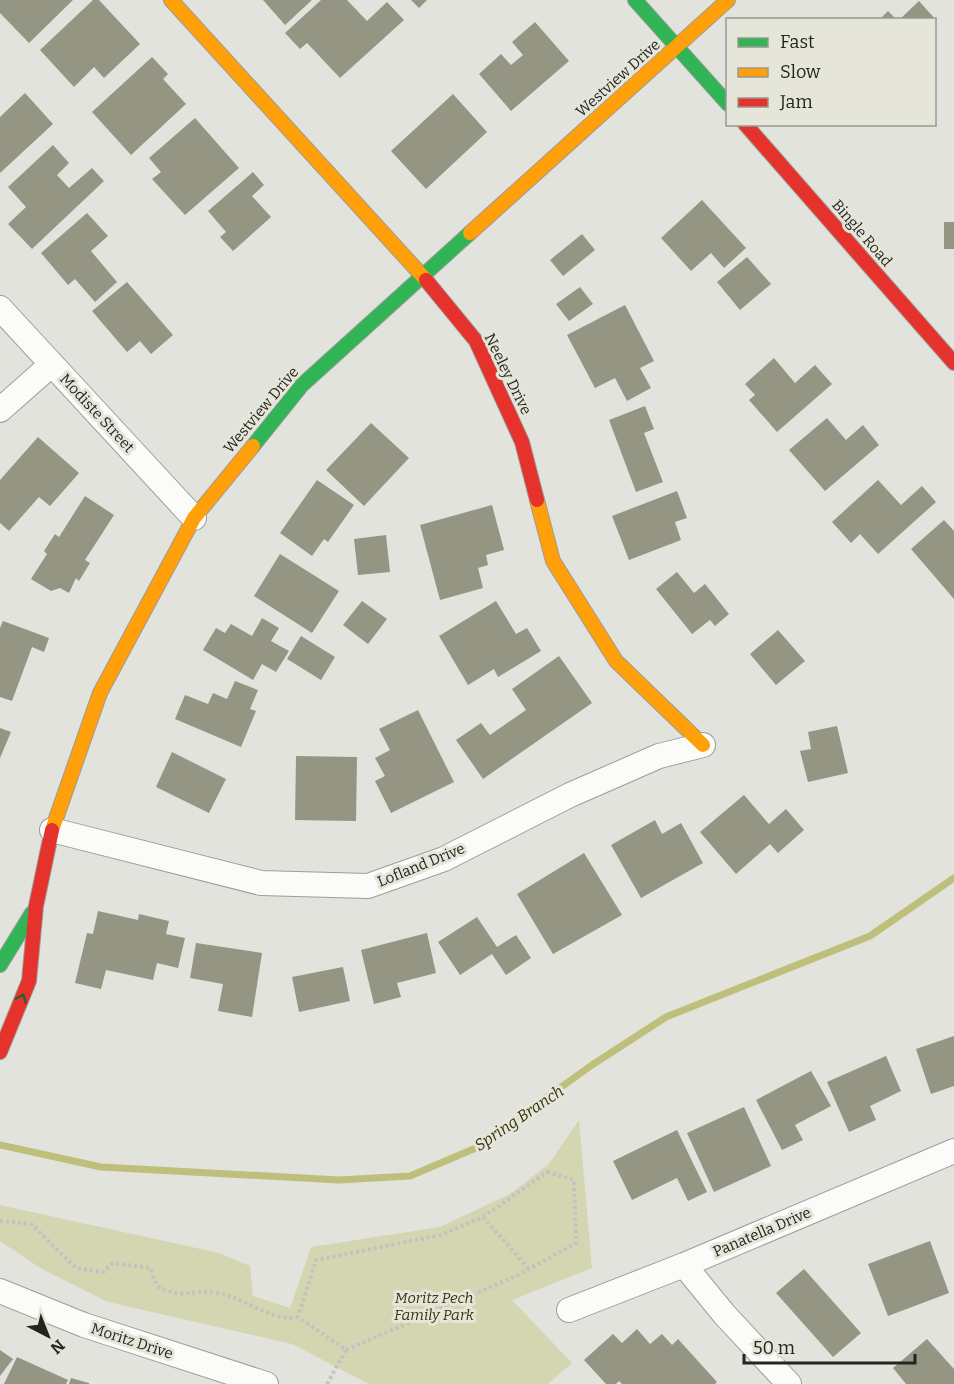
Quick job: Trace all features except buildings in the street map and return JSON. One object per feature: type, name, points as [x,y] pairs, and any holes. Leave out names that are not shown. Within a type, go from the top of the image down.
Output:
[{"type":"main road","name":"Neeley Drive","points":[[171,0],[423,276],[476,341],[522,442],[554,561],[616,661],[703,745]]},
{"type":"main road","points":[[635,0],[726,102]]},
{"type":"main road","name":"Westview Drive","points":[[0,1052],[29,981],[36,906],[52,830],[100,693],[194,518],[302,385],[728,0]]},
{"type":"main road","name":"Bingle Road","points":[[747,126],[954,363]]},
{"type":"main road","name":"Westview Drive","points":[[0,964],[36,906]]},
{"type":"street","name":"Modiste Street","points":[[0,308],[194,518]]},
{"type":"street","points":[[0,410],[52,364]]},
{"type":"street","name":"Lofland Drive","points":[[52,830],[261,883],[368,886],[444,859],[570,795],[659,756],[703,745]]},
{"type":"street","name":"Panatella Drive","points":[[569,1310],[684,1266],[954,1151]]},
{"type":"street","points":[[684,1266],[724,1314],[789,1384]]},
{"type":"street","name":"Moritz Drive","points":[[0,1291],[84,1325],[266,1384]]},
{"type":"path","points":[[298,1317],[316,1260],[441,1235],[483,1216],[547,1172],[574,1180],[576,1243],[529,1268],[346,1350],[327,1384]]},
{"type":"path","points":[[483,1216],[529,1268]]},
{"type":"path","points":[[0,1221],[31,1224],[76,1268],[104,1272],[113,1263],[150,1268],[157,1287],[173,1295],[217,1293],[285,1319],[298,1317],[346,1350]]},
{"type":"green space","name":"Moritz Pech Family Park","points":[[579,1120],[592,1268],[512,1300],[572,1363],[548,1384],[369,1384],[292,1344],[108,1302],[40,1268],[0,1241],[0,1205],[219,1253],[250,1266],[253,1296],[290,1308],[311,1247],[440,1227],[510,1194],[549,1164]]},
{"type":"waterway","name":"Spring Branch","points":[[0,1145],[101,1167],[339,1180],[410,1176],[476,1148],[592,1065],[666,1017],[870,936],[954,878]]},
{"type":"traffic: fast","points":[[635,0],[726,102]]},
{"type":"traffic: fast","points":[[253,446],[302,385],[470,233]]},
{"type":"traffic: fast","points":[[0,965],[32,913]]},
{"type":"traffic: slow","points":[[171,0],[426,280]]},
{"type":"traffic: slow","points":[[470,233],[728,0]]},
{"type":"traffic: slow","points":[[52,830],[100,693],[194,518],[253,446]]},
{"type":"traffic: slow","points":[[537,500],[553,561],[616,661],[703,745]]},
{"type":"traffic: jam","points":[[747,126],[954,363]]},
{"type":"traffic: jam","points":[[426,280],[476,341],[522,442],[537,500]]},
{"type":"traffic: jam","points":[[0,1052],[29,981],[36,906],[52,830]]}]
